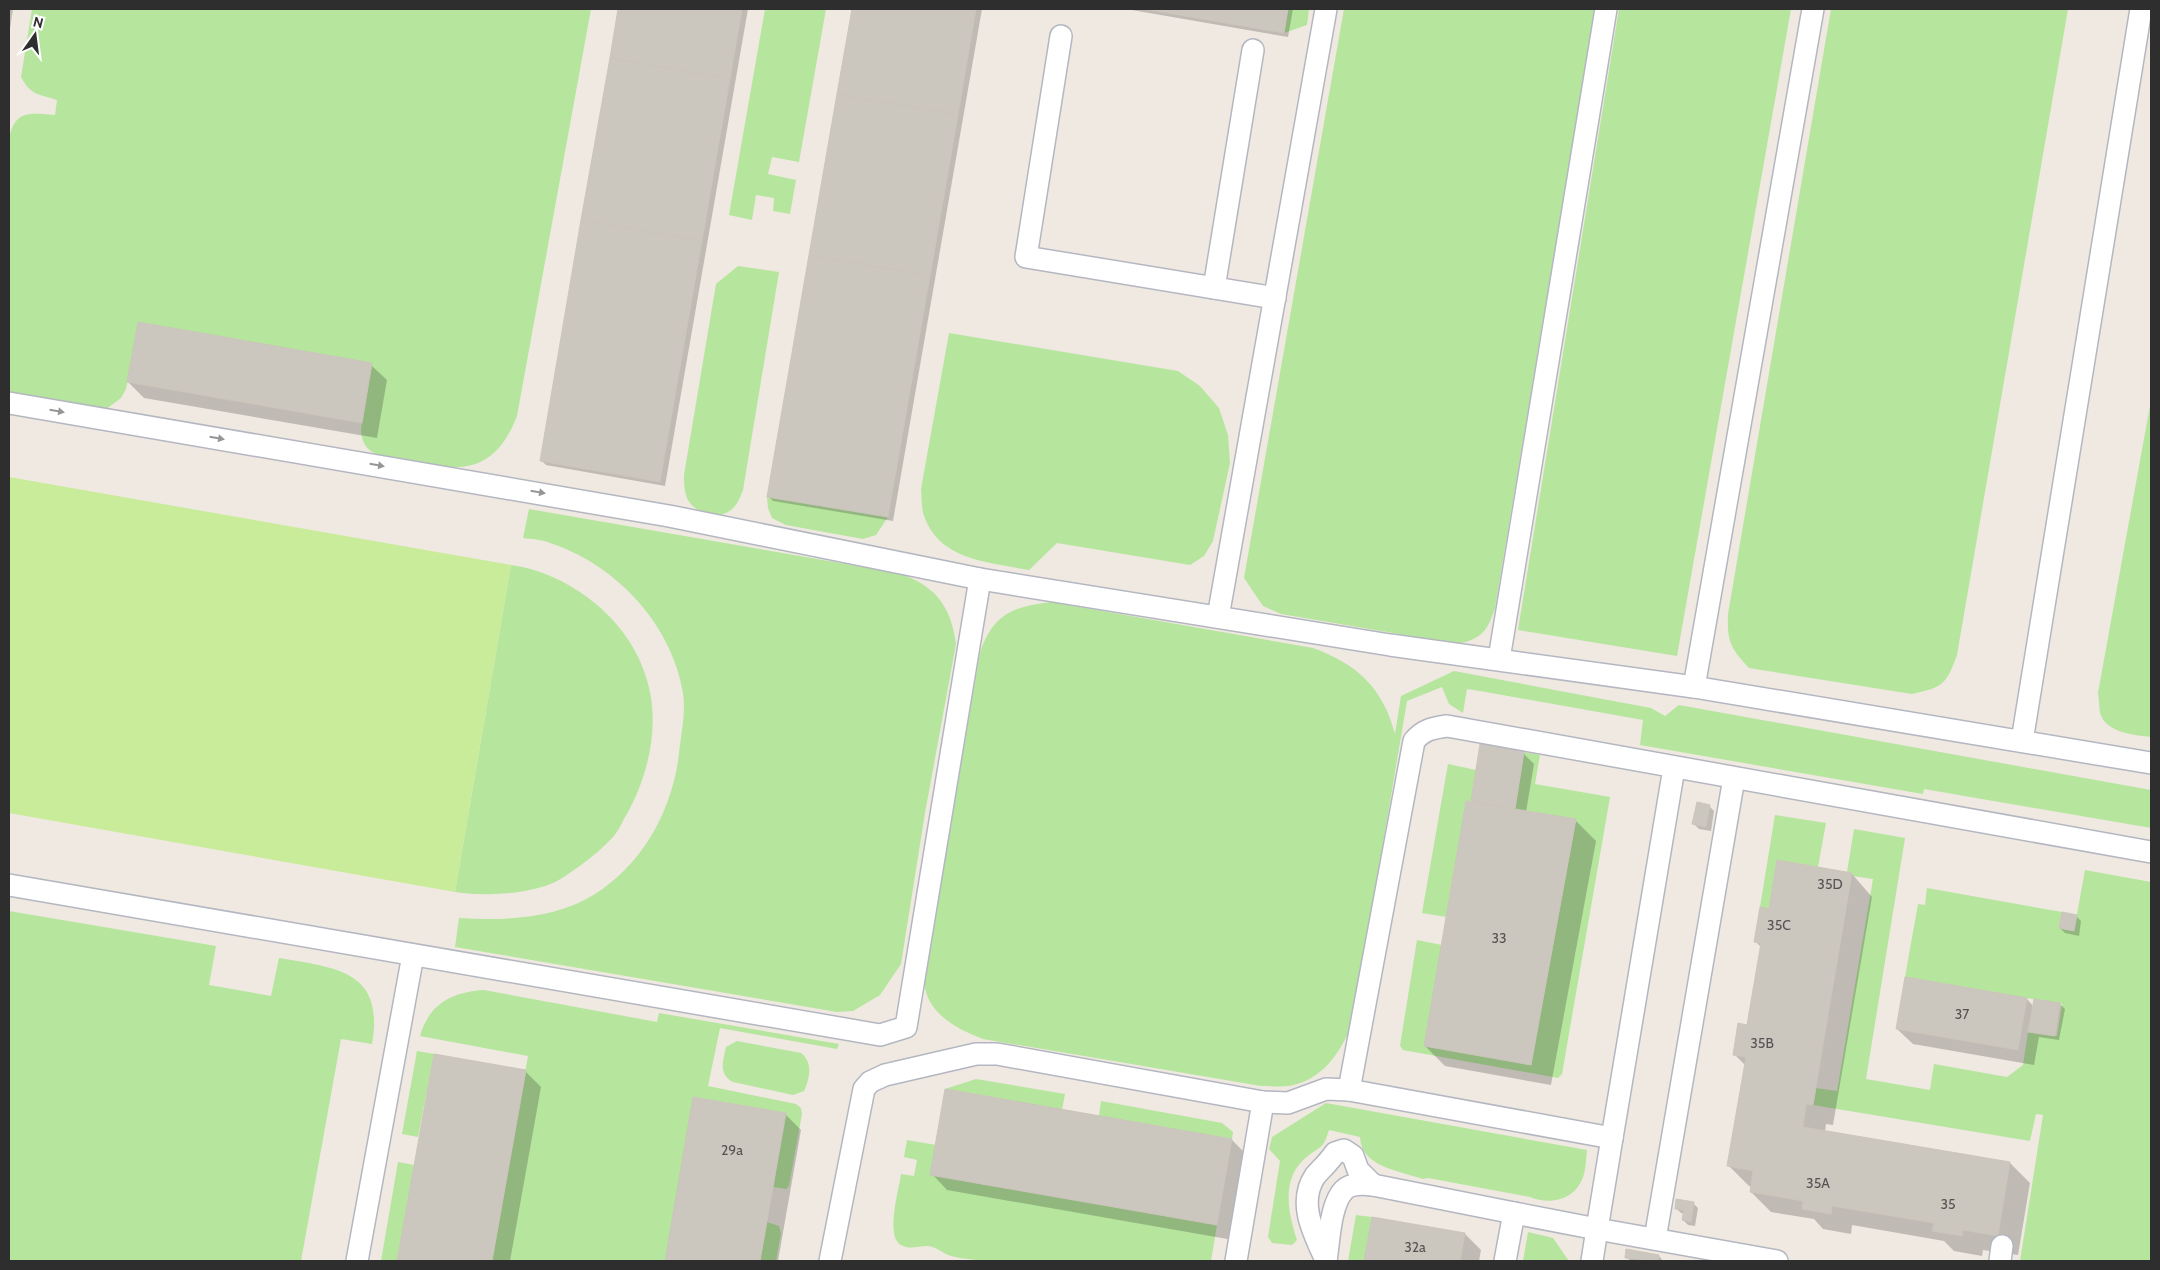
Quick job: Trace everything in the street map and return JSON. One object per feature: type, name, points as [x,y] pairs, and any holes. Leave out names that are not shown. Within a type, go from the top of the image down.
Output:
[{"type":"lane","points":[[1218,617],[1326,9]]},
{"type":"lane","points":[[1499,658],[1606,9]]},
{"type":"lane","points":[[1694,687],[1813,9]]},
{"type":"lane","points":[[2022,740],[2141,9]]},
{"type":"lane","points":[[1061,36],[1026,257],[1275,298]]},
{"type":"lane","points":[[1214,288],[1254,50]]},
{"type":"lane","points":[[9,403],[670,516],[980,579],[1390,645],[1499,658],[1694,687],[2022,740],[2151,763]]},
{"type":"lane","points":[[9,885],[880,1036],[906,1027],[980,579]]},
{"type":"lane","points":[[1349,1090],[1414,741],[1422,732],[1446,726],[2151,852]]},
{"type":"lane","points":[[1592,1261],[1674,768]]},
{"type":"lane","points":[[1655,1240],[1734,778]]},
{"type":"lane","points":[[357,1261],[413,955]]},
{"type":"lane","points":[[830,1261],[864,1089],[877,1077],[976,1054],[997,1054],[1263,1102],[1288,1103],[1326,1089],[1349,1090],[1612,1138]]},
{"type":"lane","points":[[1236,1261],[1263,1102]]},
{"type":"lane","points":[[1326,1261],[1306,1208],[1308,1190],[1316,1175],[1328,1164],[1334,1152],[1344,1150],[1353,1156],[1358,1170],[1373,1185]]},
{"type":"lane","points":[[1326,1261],[1336,1203],[1345,1189],[1360,1184],[1655,1240],[1682,1253],[1777,1261]]},
{"type":"lane","points":[[1505,1261],[1514,1213]]},
{"type":"green space","points":[[32,9],[591,9],[517,416],[508,436],[499,448],[479,462],[459,467],[415,463],[376,454],[364,444],[361,429],[372,364],[138,322],[126,389],[121,398],[105,410],[15,394],[9,390],[9,140],[11,130],[19,118],[30,114],[55,115],[57,100],[32,91],[21,77]]},
{"type":"green space","points":[[765,9],[826,9],[799,162],[772,157],[768,174],[796,180],[790,214],[773,211],[774,198],[756,195],[752,220],[729,215]]},
{"type":"green space","points":[[1288,9],[1309,9],[1307,25],[1284,33]]},
{"type":"green space","points":[[1344,9],[1595,9],[1495,608],[1489,623],[1482,633],[1473,639],[1458,644],[1281,614],[1263,606],[1244,578]]},
{"type":"green space","points":[[1619,9],[1791,9],[1677,656],[1518,630]]},
{"type":"green space","points":[[1831,9],[2068,9],[1957,655],[1950,673],[1942,683],[1931,689],[1912,694],[1749,668],[1731,644],[1728,631],[1728,614]]},
{"type":"green space","points":[[738,266],[779,272],[743,490],[731,510],[719,515],[713,515],[700,511],[690,503],[685,492],[684,475],[716,284]]},
{"type":"green space","points":[[949,333],[1178,371],[1200,386],[1219,408],[1228,435],[1230,463],[1213,541],[1204,556],[1190,565],[1057,543],[1029,570],[968,557],[954,551],[942,542],[931,531],[924,516],[921,489]]},
{"type":"green space","points":[[2151,400],[2151,737],[2121,732],[2108,725],[2100,713],[2098,693]]},
{"type":"green space","points":[[9,477],[511,565],[455,892],[9,813]]},
{"type":"green space","points":[[767,497],[888,517],[876,535],[863,539],[786,525],[772,518],[768,508]]},
{"type":"green space","points":[[529,509],[898,573],[922,584],[939,599],[950,619],[956,644],[925,813],[901,964],[880,995],[853,1011],[837,1012],[455,947],[459,918],[511,918],[563,909],[595,894],[612,882],[628,867],[653,833],[670,794],[676,774],[684,701],[677,668],[667,644],[654,622],[638,601],[599,567],[577,554],[550,543],[523,538]]},
{"type":"green space","points":[[511,565],[541,572],[569,585],[597,604],[622,631],[641,663],[650,692],[652,729],[650,748],[640,785],[619,829],[605,845],[581,865],[555,882],[534,889],[500,894],[455,892]]},
{"type":"green space","points":[[1051,602],[1313,648],[1329,654],[1355,670],[1366,680],[1383,703],[1395,734],[1401,696],[1454,671],[1651,708],[1665,716],[1679,705],[2151,790],[2151,828],[1924,789],[1923,794],[1640,745],[1643,720],[1486,692],[1467,689],[1463,713],[1449,704],[1442,687],[1407,701],[1353,1022],[1336,1054],[1312,1078],[1289,1086],[1261,1086],[983,1039],[954,1025],[937,1011],[926,993],[924,972],[980,653],[991,629],[1006,615],[1025,607]]},
{"type":"green space","points":[[1524,752],[1540,755],[1535,784],[1610,797],[1562,1074],[1558,1078],[1403,1050],[1400,1046],[1417,940],[1442,945],[1424,1046],[1531,1065],[1576,820],[1515,809]]},
{"type":"green space","points":[[1448,764],[1476,770],[1471,801],[1466,801],[1446,917],[1422,913]]},
{"type":"green space","points":[[1775,815],[1826,823],[1818,867],[1777,860],[1769,909],[1760,907]]},
{"type":"green space","points":[[1854,829],[1905,838],[1866,1079],[1930,1090],[1934,1064],[2007,1077],[2023,1065],[2028,1032],[2057,1036],[2062,1004],[1905,977],[1918,904],[1925,905],[1927,888],[2062,912],[2059,928],[2074,931],[2085,870],[2151,882],[2151,1261],[2020,1261],[2043,1115],[2036,1114],[2030,1141],[1813,1105],[1816,1088],[1837,1091],[1873,879],[1853,876],[1852,873],[1847,872]]},
{"type":"green space","points":[[9,911],[216,946],[209,985],[271,996],[279,958],[337,970],[352,977],[363,987],[371,1001],[374,1019],[372,1044],[341,1039],[301,1261],[9,1261]]},
{"type":"green space","points":[[484,990],[657,1022],[659,1013],[839,1044],[837,1049],[720,1028],[708,1086],[796,1104],[801,1108],[802,1114],[789,1186],[786,1189],[773,1187],[785,1113],[694,1097],[665,1261],[492,1261],[528,1056],[420,1036],[429,1016],[443,1002],[472,991]]},
{"type":"green space","points":[[737,1041],[801,1053],[809,1066],[808,1081],[804,1091],[793,1095],[733,1082],[728,1079],[723,1071],[726,1047]]},
{"type":"green space","points":[[417,1051],[434,1054],[418,1137],[402,1134]]},
{"type":"green space","points":[[976,1079],[1065,1094],[1062,1110],[945,1089]]},
{"type":"green space","points":[[1101,1101],[1222,1123],[1233,1132],[1232,1139],[1099,1116]]},
{"type":"green space","points":[[1326,1103],[1587,1150],[1584,1174],[1581,1183],[1570,1195],[1555,1200],[1538,1200],[1428,1178],[1423,1179],[1393,1170],[1374,1161],[1367,1155],[1362,1147],[1360,1137],[1329,1130],[1322,1146],[1308,1156],[1293,1174],[1290,1185],[1289,1207],[1297,1240],[1292,1245],[1272,1243],[1268,1237],[1280,1161],[1269,1149],[1272,1137]]},
{"type":"green space","points":[[907,1140],[936,1145],[931,1175],[1217,1225],[1211,1261],[983,1261],[952,1256],[936,1248],[924,1246],[911,1248],[901,1245],[896,1240],[893,1223],[901,1174],[914,1176],[917,1160],[904,1157]]},
{"type":"green space","points":[[398,1162],[414,1165],[397,1261],[381,1261]]},
{"type":"green space","points":[[1356,1215],[1372,1217],[1364,1261],[1348,1261]]},
{"type":"green space","points":[[767,1222],[779,1226],[781,1233],[776,1261],[760,1261]]},
{"type":"green space","points":[[1528,1232],[1553,1238],[1569,1261],[1523,1261]]},
{"type":"building","points":[[618,9],[742,9],[730,79],[610,58]]},
{"type":"building","points":[[852,9],[976,9],[958,115],[837,94]]},
{"type":"building","points":[[1144,9],[1288,9],[1284,33]]},
{"type":"building","points":[[610,58],[730,79],[702,241],[581,220]]},
{"type":"building","points":[[837,94],[958,115],[930,276],[809,255]]},
{"type":"building","points":[[581,220],[702,241],[660,482],[540,461]]},
{"type":"building","points":[[809,255],[930,276],[888,517],[767,497]]},
{"type":"building","points":[[138,322],[372,363],[362,423],[127,382]]},
{"type":"building","points":[[1480,744],[1524,752],[1515,809],[1471,801]]},
{"type":"building","points":[[1466,801],[1576,819],[1531,1065],[1424,1046]]},
{"type":"building","points":[[1697,802],[1710,805],[1706,827],[1692,824]]},
{"type":"building","points":[[1777,860],[1852,873],[1813,1105],[1806,1104],[1803,1127],[2010,1162],[1998,1236],[1963,1230],[1962,1236],[1932,1231],[1934,1223],[1832,1206],[1831,1214],[1802,1209],[1803,1201],[1750,1192],[1753,1171],[1727,1166],[1746,1057],[1733,1055],[1738,1023],[1747,1025],[1761,943],[1754,942],[1760,907],[1769,909]]},
{"type":"building","points":[[2062,912],[2077,915],[2074,931],[2059,928]]},
{"type":"building","points":[[1905,977],[2027,998],[2018,1050],[1896,1029]]},
{"type":"building","points":[[2034,999],[2060,1003],[2055,1036],[2028,1032]]},
{"type":"building","points":[[434,1054],[526,1070],[492,1261],[397,1261]]},
{"type":"building","points":[[945,1089],[1232,1139],[1217,1225],[930,1175]]},
{"type":"building","points":[[693,1097],[786,1113],[760,1261],[665,1261]]},
{"type":"building","points":[[1676,1199],[1694,1202],[1691,1222],[1682,1220],[1684,1210],[1675,1209]]},
{"type":"building","points":[[1372,1217],[1465,1233],[1460,1261],[1364,1261]]},
{"type":"building","points":[[1626,1249],[1659,1255],[1658,1261],[1625,1258]]}]
